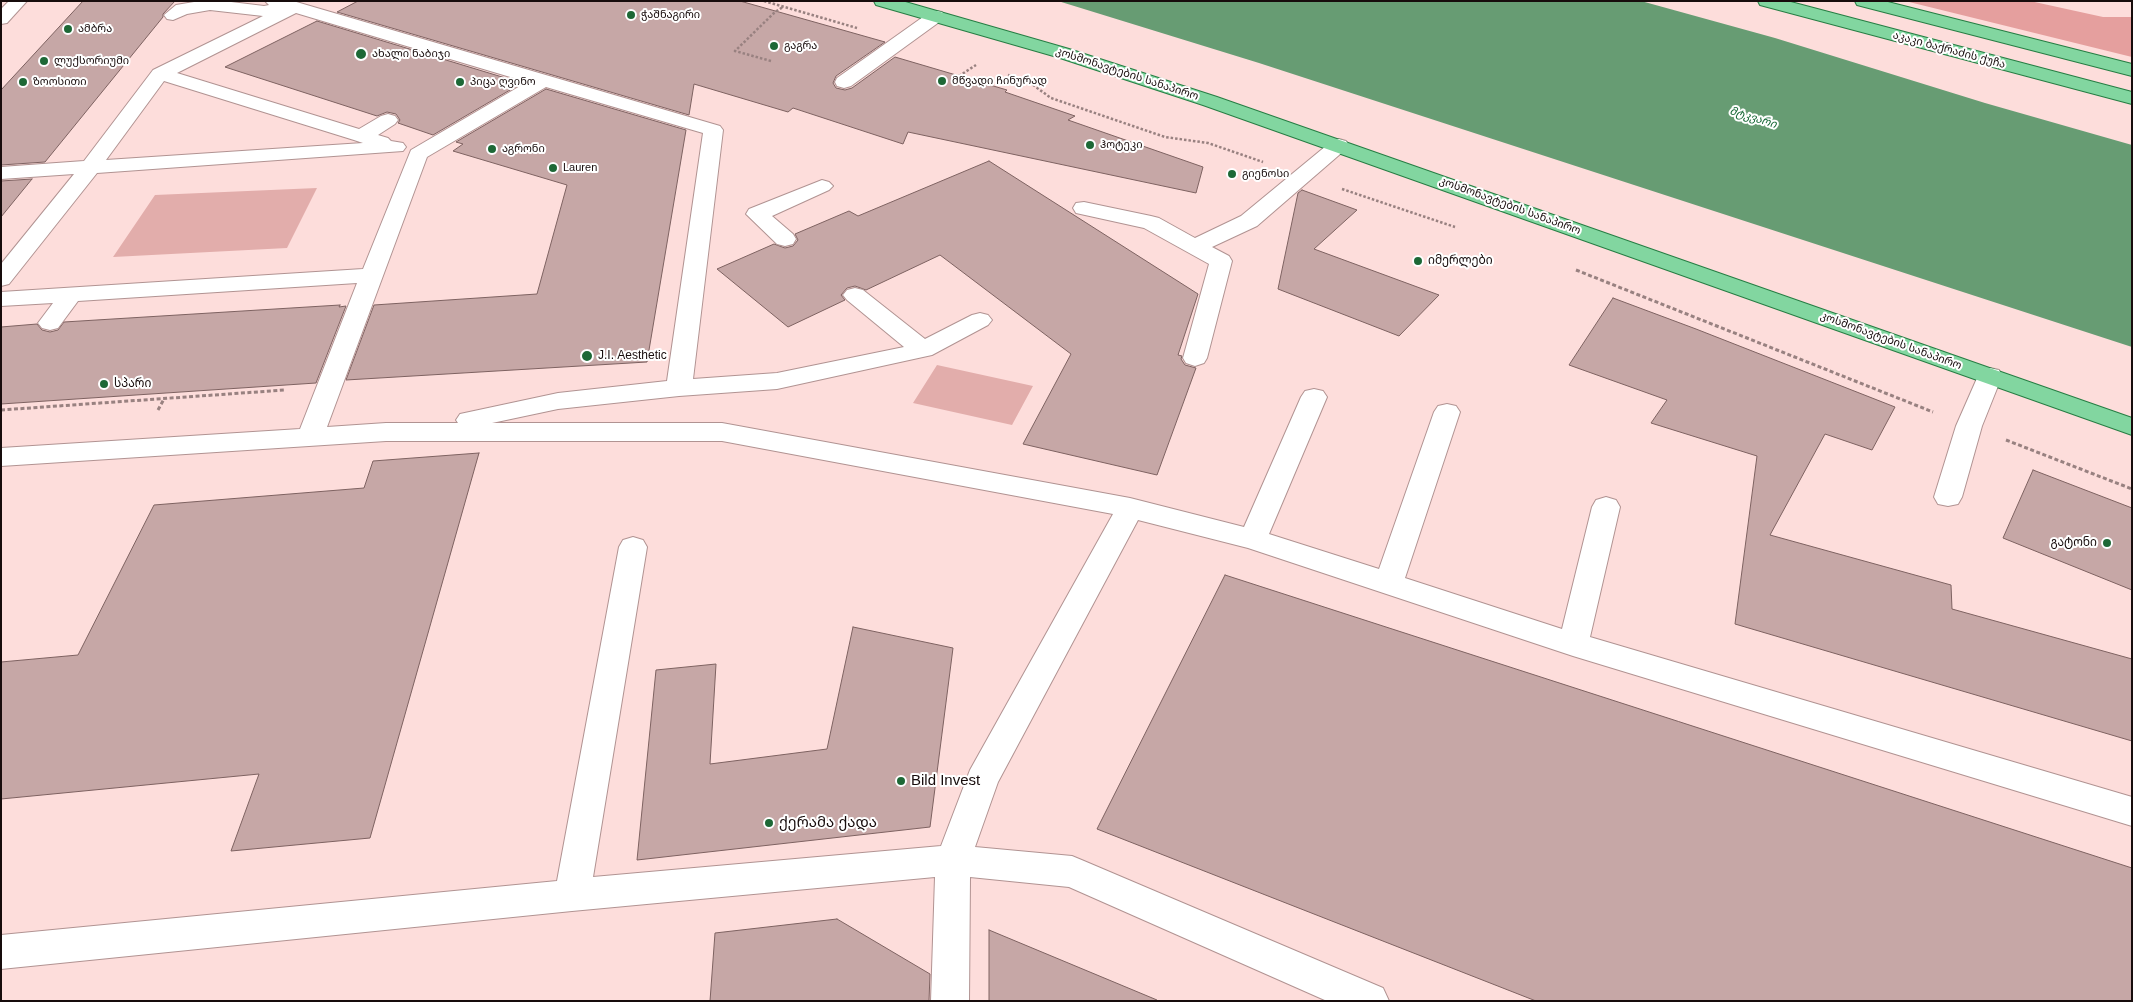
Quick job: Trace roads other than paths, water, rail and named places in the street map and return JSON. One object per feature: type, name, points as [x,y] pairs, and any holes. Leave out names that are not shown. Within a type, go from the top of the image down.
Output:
[{"type":"main road","name":"კოსმონავტების სანაპირო","points":[[882,1],[1063,53],[1339,146],[2132,426]]},
{"type":"main road","name":"აკაკი ბაქრაძის ქუჩა","points":[[1766,1],[2132,98]]},
{"type":"main road","name":"აკაკი ბაქრაძის ქუჩა","points":[[1863,1],[2132,70]]},
{"type":"street","points":[[1,19],[19,1]]},
{"type":"street","points":[[273,1],[713,130],[679,388]]},
{"type":"street","points":[[173,15],[182,9],[210,5],[264,10],[293,8]]},
{"type":"street","points":[[1,280],[89,169],[160,74],[293,8]]},
{"type":"street","points":[[844,82],[936,16]]},
{"type":"street","points":[[160,74],[418,154]]},
{"type":"street","points":[[310,436],[418,154],[542,81]]},
{"type":"street","points":[[361,136],[388,120]]},
{"type":"street","points":[[1196,246],[1249,221],[1339,146]]},
{"type":"street","points":[[1,173],[89,169],[396,147]]},
{"type":"street","points":[[785,239],[757,214],[822,186]]},
{"type":"street","points":[[1084,208],[1151,223],[1221,261],[1194,358]]},
{"type":"street","points":[[1,299],[371,275]]},
{"type":"street","points":[[50,323],[71,294]]},
{"type":"street","points":[[855,295],[923,350]]},
{"type":"street","points":[[386,432],[477,419],[558,401],[679,388],[777,381],[923,350],[980,320]]},
{"type":"street","points":[[1948,497],[1969,426],[1990,376]]},
{"type":"street","points":[[1253,539],[1314,397]]},
{"type":"street","points":[[1388,584],[1447,412]]},
{"type":"street","points":[[1,457],[386,432],[722,432],[1130,508],[1253,539],[1573,644],[2132,812]]},
{"type":"street","points":[[1573,644],[1606,507]]},
{"type":"street","points":[[950,1001],[953,860],[982,780],[1130,508]]},
{"type":"street","points":[[572,895],[632,547]]},
{"type":"street","points":[[1,952],[572,895],[953,860],[1072,872],[1370,1001]]},
{"type":"water","name":"მტკვარი","points":[[1058,1],[1641,1],[1775,38],[1985,103],[2132,145],[2132,347],[1259,63]]},
{"type":"place","name":"ჭაშნაგირი","points":[[631,15]]},
{"type":"place","name":"ამბრა","points":[[68,29]]},
{"type":"place","name":"გაგრა","points":[[774,46]]},
{"type":"place","name":"ახალი ნაბიჯი","points":[[361,54]]},
{"type":"place","name":"ლუქსორიუმი","points":[[44,61]]},
{"type":"place","name":"მწვადი ჩინურად","points":[[942,81]]},
{"type":"place","name":"ზოოსითი","points":[[23,82]]},
{"type":"place","name":"პიცა ღვინო","points":[[460,82]]},
{"type":"place","name":"ჰოტეკი","points":[[1090,145]]},
{"type":"place","name":"აგრონი","points":[[492,149]]},
{"type":"place","name":"Lauren","points":[[553,168]]},
{"type":"place","name":"გიენოსი","points":[[1232,174]]},
{"type":"place","name":"იმერლები","points":[[1418,261]]},
{"type":"place","name":"J.I. Aesthetic","points":[[587,356]]},
{"type":"place","name":"სპარი","points":[[104,384]]},
{"type":"place","name":"გატონი","points":[[2107,543]]},
{"type":"place","name":"Bild Invest","points":[[901,781]]},
{"type":"place","name":"ქერამა ქადა","points":[[769,823]]}]
